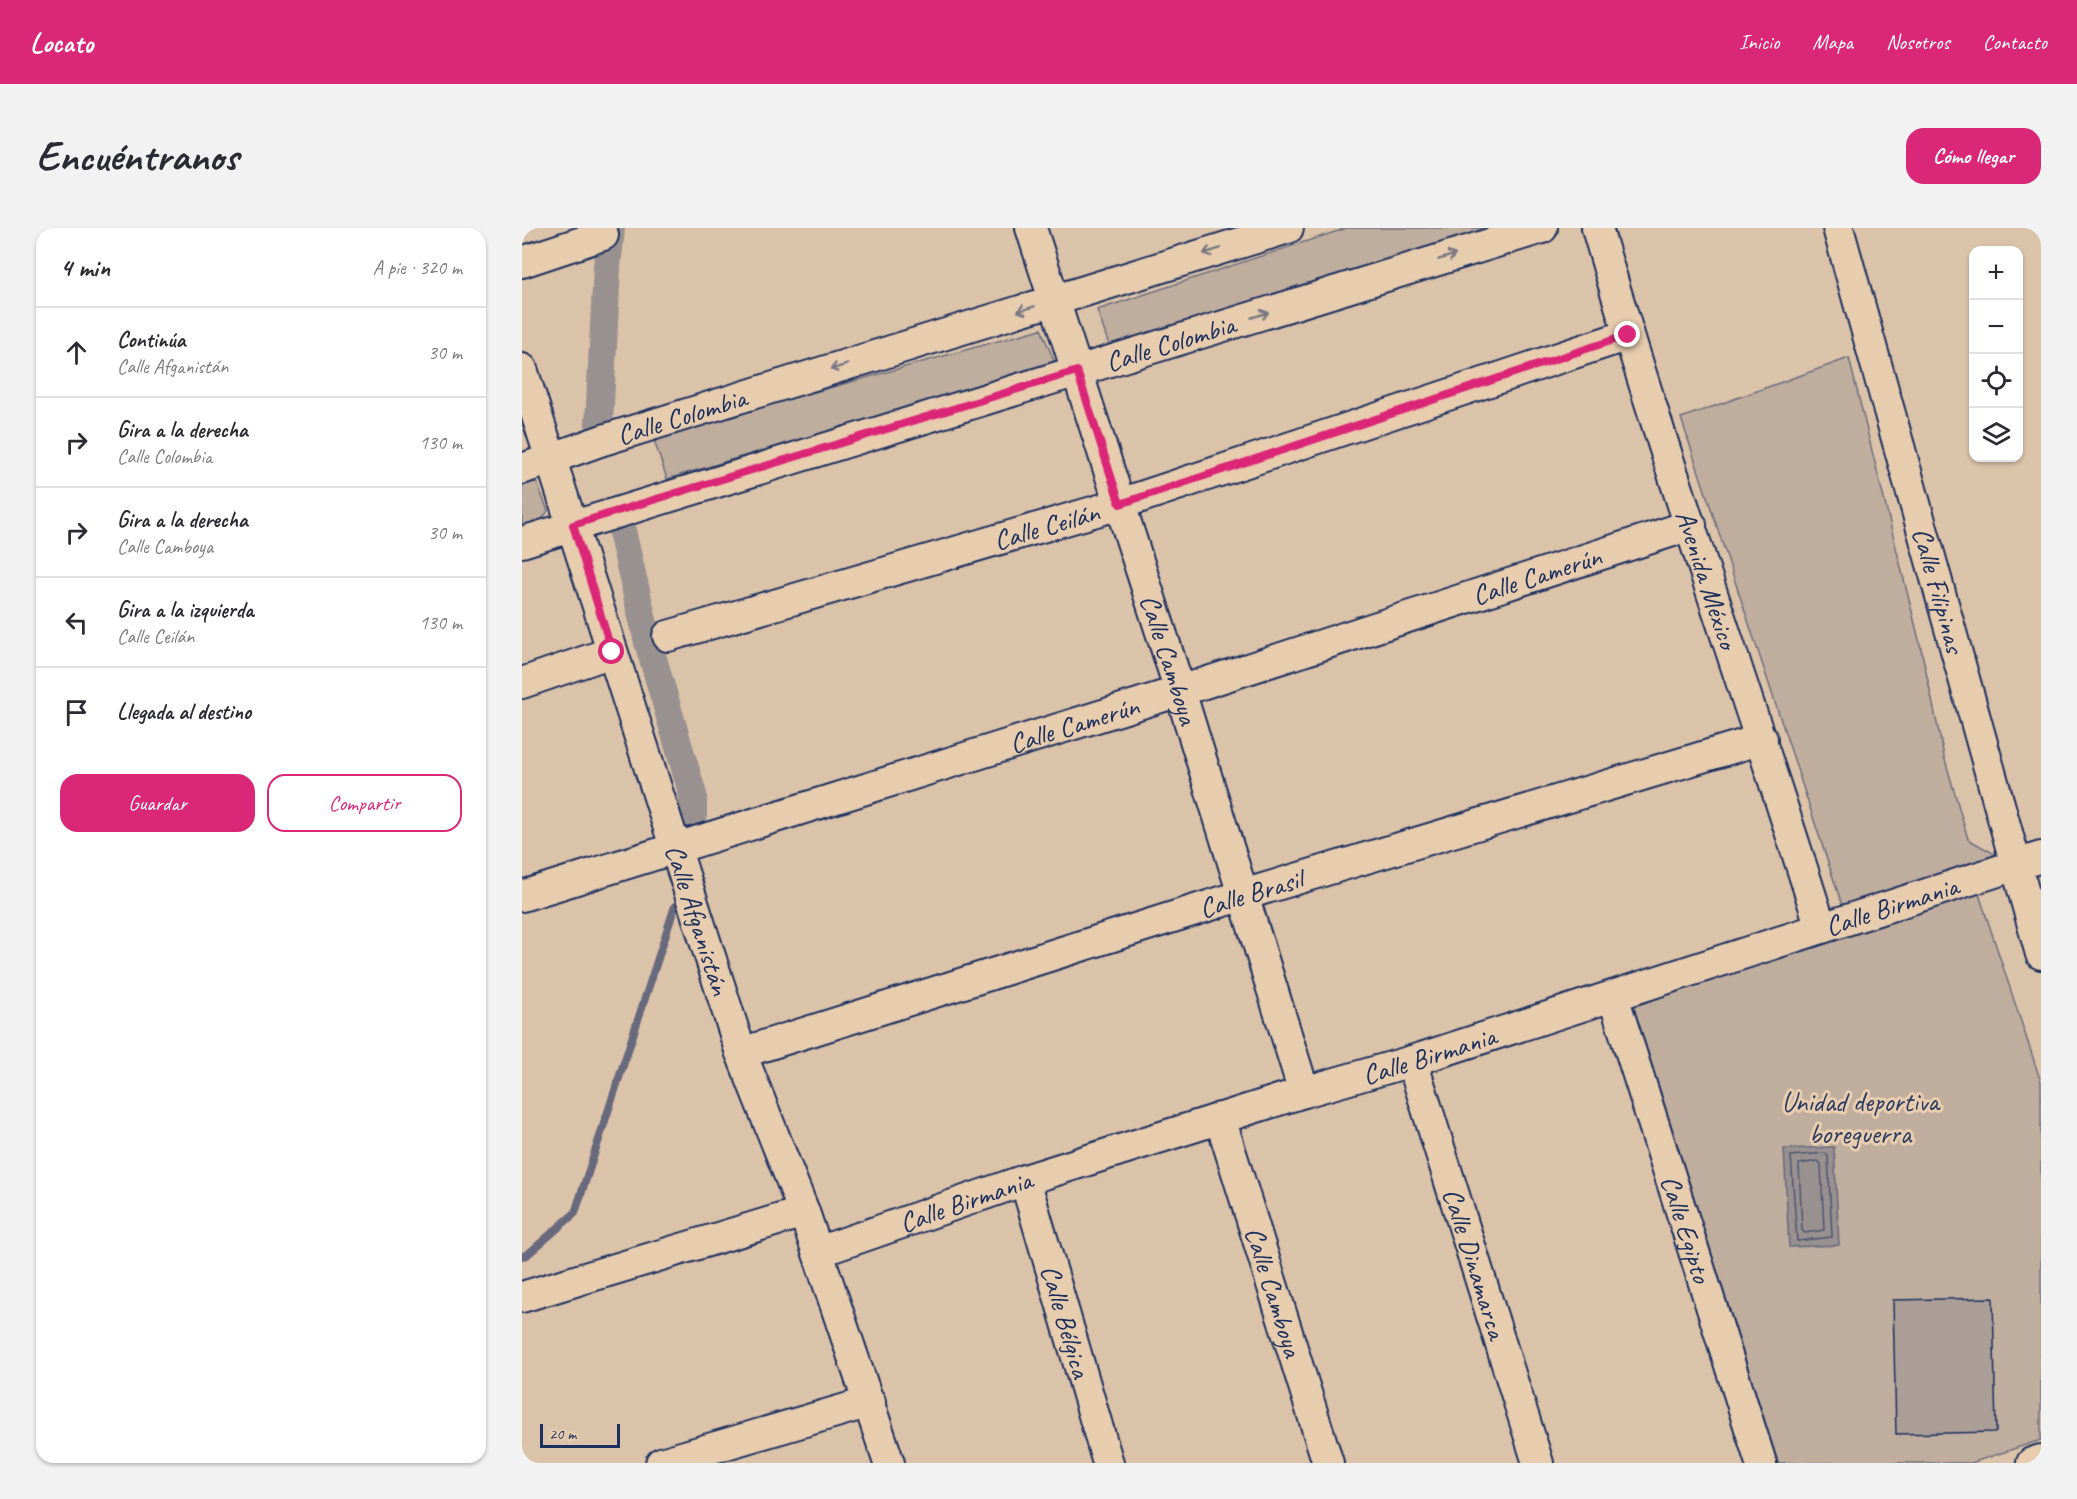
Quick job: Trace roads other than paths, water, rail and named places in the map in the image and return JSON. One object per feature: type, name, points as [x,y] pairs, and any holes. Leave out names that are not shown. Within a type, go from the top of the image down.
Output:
[{"type":"street","name":"Calle Camboya","points":[[1031,228],[1180,692],[1304,1092]]},
{"type":"street","name":"Calle Colombia","points":[[522,469],[553,460],[600,441],[1288,228]]},
{"type":"street","name":"Calle Colombia","points":[[522,542],[1542,228]]},
{"type":"street","name":"Avenida México","points":[[1597,228],[1628,335],[1762,739],[1821,928]]},
{"type":"street","name":"Calle Filipinas","points":[[1838,228],[2028,861],[2041,954]]},
{"type":"street","points":[[522,262],[603,235]]},
{"type":"street","name":"Calle Ceilán","points":[[668,636],[1120,504],[1628,335]]},
{"type":"street","name":"Calle Afganistán","points":[[522,369],[741,1053],[804,1212],[889,1463]]},
{"type":"street","name":"Calle Camerún","points":[[522,896],[1180,692],[1690,525]]},
{"type":"street","points":[[522,683],[612,652]]},
{"type":"street","name":"Calle Brasil","points":[[741,1053],[1243,895],[1762,739]]},
{"type":"street","name":"Calle Birmania","points":[[818,1252],[1025,1180],[1304,1092],[1412,1061],[2028,861]]},
{"type":"street","name":"Calle Egipto","points":[[1613,996],[1761,1463]]},
{"type":"street","name":"Calle Dinamarca","points":[[1412,1061],[1538,1463]]},
{"type":"street","name":"Calle Camboya","points":[[1220,1118],[1328,1463]]},
{"type":"street","name":"Calle Bélgica","points":[[1025,1180],[1108,1463]]},
{"type":"street","points":[[522,1297],[804,1212]]},
{"type":"street","points":[[661,1463],[870,1402]]},
{"type":"street","points":[[2032,1463],[2041,1460]]},
{"type":"water","points":[[1834,1147],[1839,1245],[1789,1247],[1784,1149]]},
{"type":"waterway","points":[[599,423],[611,228]]},
{"type":"waterway","points":[[620,523],[648,642],[693,795],[693,824]]},
{"type":"waterway","points":[[522,1256],[527,1255],[575,1213],[675,906]]},
{"type":"park label","name":"Unidad deportiva boreguerra","points":[[1860,1117]]}]
